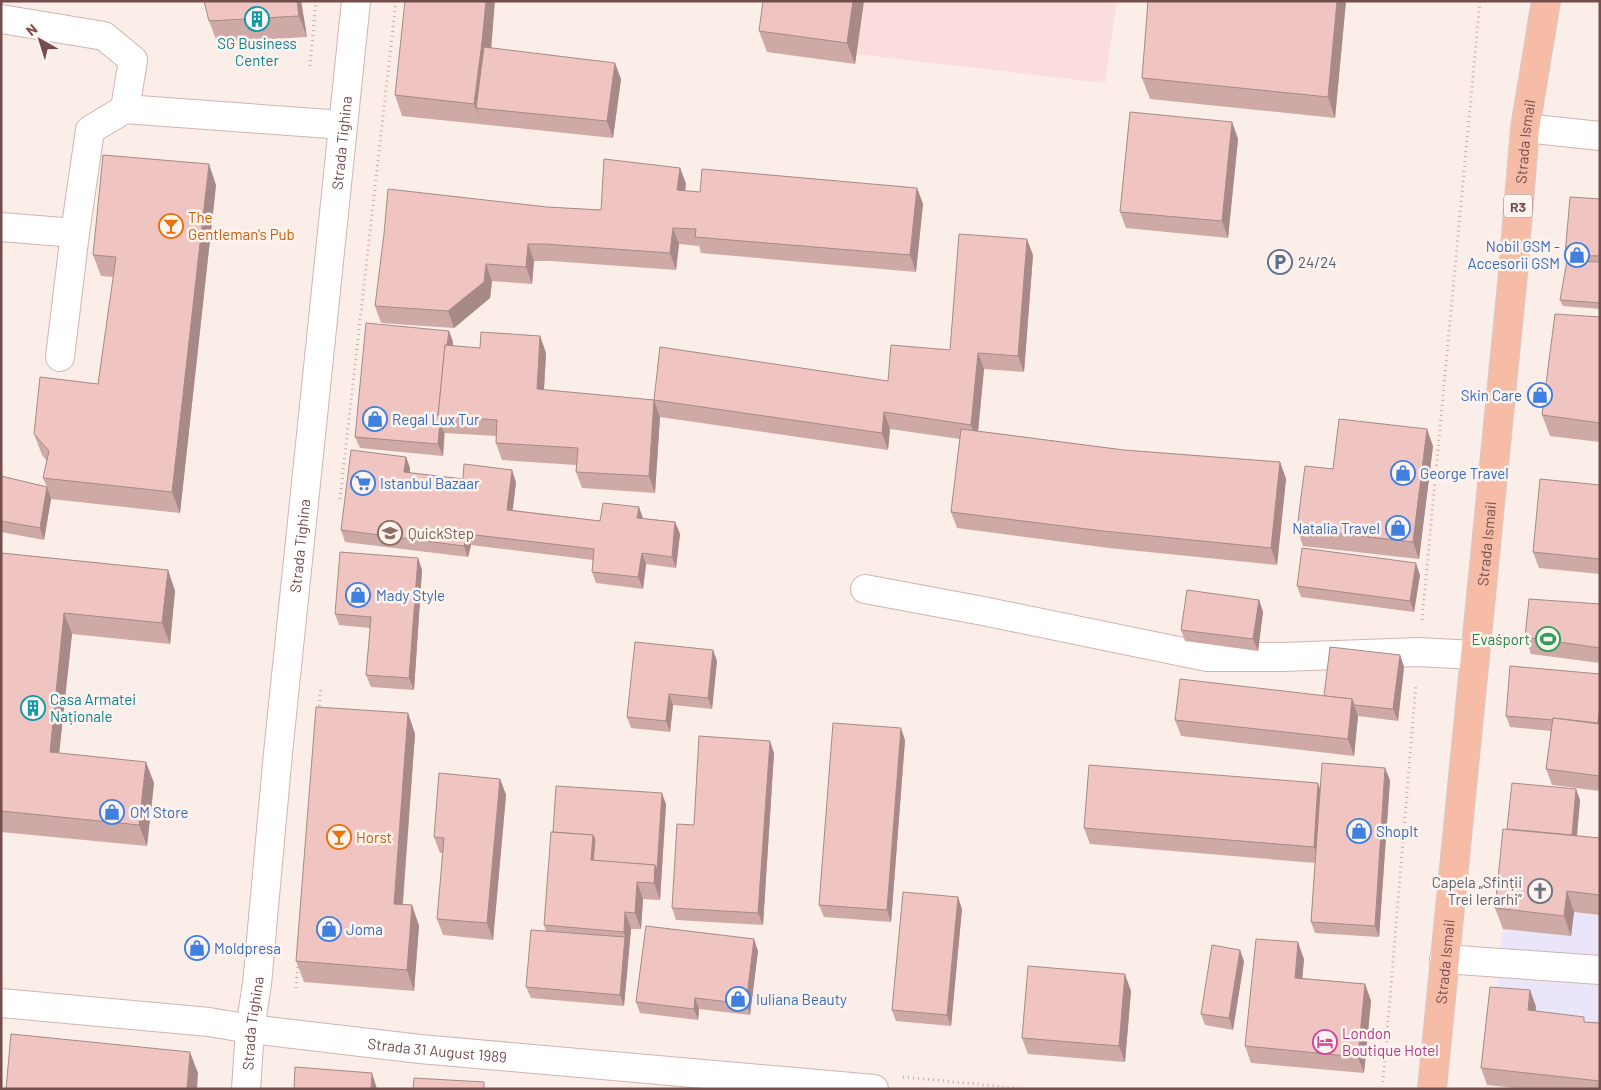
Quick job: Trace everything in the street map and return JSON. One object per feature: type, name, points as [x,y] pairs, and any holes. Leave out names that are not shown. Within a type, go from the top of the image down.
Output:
[{"type":"main road","name":"Strada Ismail","points":[[1432,1089],[1510,303],[1525,128],[1546,1]]},
{"type":"street","name":"Strada Tighina","points":[[246,1089],[250,1029],[257,984],[278,753],[356,1]]},
{"type":"street","points":[[1,19],[104,36],[133,60],[125,109]]},
{"type":"street","points":[[60,357],[90,130],[125,109],[343,125]]},
{"type":"street","points":[[1525,128],[1600,136]]},
{"type":"street","points":[[1,226],[75,233]]},
{"type":"street","points":[[865,589],[1207,657],[1282,657],[1419,652],[1474,655]]},
{"type":"street","points":[[1444,959],[1600,970]]},
{"type":"street","name":"Strada 31 August 1989","points":[[1,1003],[209,1022],[250,1029],[420,1049],[874,1089]]},
{"type":"path","points":[[310,66],[316,1]]},
{"type":"path","points":[[340,504],[396,1]]},
{"type":"path","points":[[1383,1082],[1419,652],[1480,1]]},
{"type":"path","points":[[319,711],[321,682]]},
{"type":"path","points":[[296,988],[298,958]]},
{"type":"shaded area","points":[[864,1],[1117,1],[1105,83],[856,54]]},
{"type":"shaded area","points":[[1510,850],[1600,858],[1600,1089],[1525,1089],[1496,1003]]},
{"type":"building","points":[[204,1],[297,1],[299,16],[209,21]]},
{"type":"building","points":[[405,1],[486,1],[474,104],[395,95]]},
{"type":"building","points":[[763,1],[853,1],[847,43],[759,31]]},
{"type":"building","points":[[1148,1],[1337,1],[1328,97],[1142,78]]},
{"type":"building","points":[[484,47],[615,63],[607,121],[476,108]]},
{"type":"building","points":[[1130,112],[1232,122],[1222,221],[1120,212]]},
{"type":"building","points":[[103,155],[209,164],[172,492],[43,478],[49,451],[34,434],[40,377],[98,384],[116,257],[93,255]]},
{"type":"building","points":[[604,159],[680,168],[677,190],[700,192],[702,169],[917,188],[910,255],[695,237],[696,229],[673,228],[670,253],[528,244],[526,267],[486,264],[484,282],[448,311],[375,306],[388,189],[547,207],[601,210]]},
{"type":"building","points":[[1570,197],[1600,199],[1600,256],[1565,255]]},
{"type":"building","points":[[959,234],[1027,239],[1018,356],[978,353],[971,425],[884,412],[882,433],[654,400],[660,347],[888,381],[891,345],[950,350]]},
{"type":"building","points":[[1567,261],[1600,262],[1600,303],[1560,300]]},
{"type":"building","points":[[1555,314],[1600,317],[1600,423],[1542,415]]},
{"type":"building","points":[[366,323],[449,331],[447,345],[445,345],[438,416],[440,422],[438,444],[355,437]]},
{"type":"building","points":[[481,332],[540,336],[537,389],[654,400],[649,476],[576,472],[578,448],[496,443],[497,420],[438,416],[445,345],[480,348]]},
{"type":"building","points":[[1339,419],[1427,429],[1413,542],[1297,529],[1305,466],[1333,469]]},
{"type":"building","points":[[961,429],[1124,450],[1280,462],[1271,548],[1103,531],[951,512]]},
{"type":"building","points":[[351,450],[406,457],[404,472],[463,479],[464,464],[512,470],[507,510],[600,521],[603,503],[639,507],[637,518],[675,522],[672,557],[642,553],[638,577],[592,572],[594,549],[467,534],[464,546],[341,530]]},
{"type":"building","points":[[1,476],[47,487],[40,528],[1,521]]},
{"type":"building","points":[[1540,479],[1600,485],[1600,559],[1533,552]]},
{"type":"building","points":[[1302,548],[1416,563],[1410,601],[1297,586]]},
{"type":"building","points":[[340,552],[418,558],[409,678],[366,675],[371,617],[335,614]]},
{"type":"building","name":"Casa Armatei Naționale","points":[[1,553],[168,570],[162,623],[64,613],[50,752],[146,762],[139,825],[1,811]]},
{"type":"building","points":[[1187,590],[1259,600],[1253,639],[1181,630]]},
{"type":"building","points":[[1529,599],[1600,604],[1600,648],[1525,637]]},
{"type":"building","points":[[635,642],[713,650],[708,698],[669,694],[666,721],[627,717]]},
{"type":"building","points":[[1330,647],[1400,655],[1393,709],[1354,705],[1352,699],[1324,696]]},
{"type":"building","points":[[1510,666],[1600,674],[1598,723],[1553,718],[1553,720],[1506,716]]},
{"type":"building","points":[[1180,679],[1352,699],[1348,739],[1175,720]]},
{"type":"building","points":[[316,707],[408,713],[394,904],[412,905],[407,970],[296,961]]},
{"type":"building","points":[[1553,718],[1600,724],[1600,776],[1546,769]]},
{"type":"building","points":[[833,723],[901,728],[887,910],[819,905]]},
{"type":"building","points":[[699,736],[770,741],[758,913],[672,908],[677,824],[694,825]]},
{"type":"building","points":[[1322,763],[1385,768],[1375,926],[1311,922]]},
{"type":"building","points":[[1089,765],[1318,783],[1314,847],[1084,828]]},
{"type":"building","points":[[439,773],[500,779],[487,923],[437,919],[444,838],[434,837]]},
{"type":"building","points":[[1512,783],[1576,789],[1572,835],[1507,829]]},
{"type":"building","points":[[556,786],[662,793],[657,870],[655,865],[593,861],[595,840],[593,835],[553,832]]},
{"type":"building","points":[[1503,829],[1600,838],[1600,895],[1567,891],[1564,916],[1495,908]]},
{"type":"building","points":[[551,832],[593,835],[591,860],[655,865],[654,883],[637,882],[635,913],[625,912],[624,932],[544,925]]},
{"type":"building","points":[[903,892],[958,897],[947,1015],[892,1010]]},
{"type":"building","points":[[646,926],[754,939],[746,1004],[695,998],[694,1009],[636,1002]]},
{"type":"building","points":[[531,930],[625,937],[620,995],[526,987]]},
{"type":"building","points":[[1256,939],[1298,942],[1295,978],[1365,984],[1358,1057],[1245,1046]]},
{"type":"building","points":[[1212,945],[1240,950],[1229,1018],[1201,1014]]},
{"type":"building","points":[[1028,966],[1125,974],[1119,1046],[1022,1038]]},
{"type":"building","points":[[1490,987],[1530,990],[1528,1010],[1584,1017],[1584,1022],[1600,1023],[1600,1081],[1481,1068]]},
{"type":"building","points":[[11,1034],[190,1052],[187,1089],[6,1089]]},
{"type":"building","points":[[295,1067],[372,1073],[371,1089],[294,1089]]},
{"type":"building","points":[[414,1078],[484,1082],[484,1089],[413,1089]]},
{"type":"place","name":"SG Business Center","points":[[257,19]]},
{"type":"place","name":"The Gentleman's Pub","points":[[171,226]]},
{"type":"place","name":"Nobil GSM - Accesorii GSM","points":[[1577,255]]},
{"type":"place","name":"24/24","points":[[1280,262]]},
{"type":"place","name":"Skin Care","points":[[1540,395]]},
{"type":"place","name":"Regal Lux Tur","points":[[375,419]]},
{"type":"place","name":"George Travel","points":[[1403,473]]},
{"type":"place","name":"Istanbul Bazaar","points":[[363,483]]},
{"type":"place","name":"Natalia Travel","points":[[1398,528]]},
{"type":"place","name":"QuickStep","points":[[390,533]]},
{"type":"place","name":"Mady Style","points":[[358,595]]},
{"type":"place","name":"Evaśport","points":[[1548,639]]},
{"type":"place","name":"Casa Armatei Naționale","points":[[33,708]]},
{"type":"place","name":"OM Store","points":[[112,812]]},
{"type":"place","name":"ShopIt","points":[[1359,831]]},
{"type":"place","name":"Horst","points":[[339,837]]},
{"type":"place","name":"Capela „Sfinții Trei Ierarhi”","points":[[1540,891]]},
{"type":"place","name":"Joma","points":[[329,929]]},
{"type":"place","name":"Moldpresa","points":[[197,948]]},
{"type":"place","name":"Iuliana Beauty","points":[[738,999]]},
{"type":"place","name":"London Boutique Hotel","points":[[1325,1042]]}]
